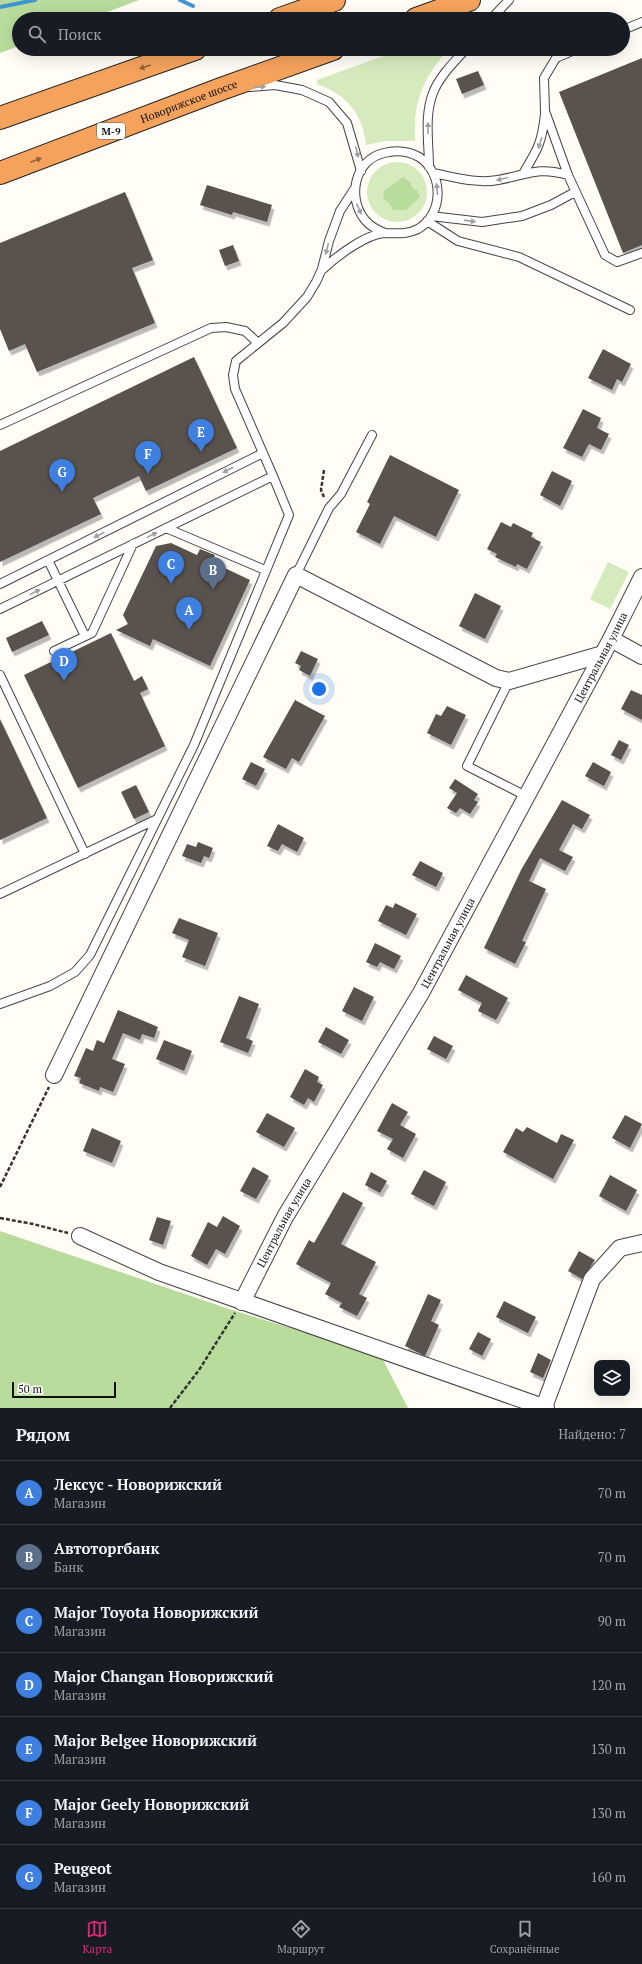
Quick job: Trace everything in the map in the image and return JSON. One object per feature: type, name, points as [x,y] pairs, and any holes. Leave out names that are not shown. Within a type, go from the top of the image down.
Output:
[{"type":"highway","points":[[300,12],[334,0]]},
{"type":"highway","points":[[436,12],[469,0]]},
{"type":"highway","points":[[0,118],[175,56]]},
{"type":"highway","name":"Новорижское шоссе","points":[[0,173],[221,89],[313,56]]},
{"type":"street","points":[[54,1075],[296,575],[496,678],[510,681],[603,654]]},
{"type":"street","name":"Центральная улица","points":[[242,1302],[285,1217],[421,993],[611,639],[642,577]]},
{"type":"street","points":[[611,639],[642,656]]},
{"type":"street","points":[[80,1236],[159,1272],[545,1407],[592,1279],[620,1248],[642,1243]]},
{"type":"lane","points":[[498,12],[509,0]]},
{"type":"lane","points":[[630,27],[642,22]]},
{"type":"lane","points":[[355,188],[355,200],[362,216],[374,228],[385,233],[408,233],[419,228],[429,218],[437,202],[438,187],[431,170],[428,111],[433,92],[448,70],[460,56]]},
{"type":"lane","points":[[524,172],[539,148],[543,133],[545,111],[544,78],[556,58],[561,56]]},
{"type":"lane","points":[[221,89],[275,86],[302,90],[329,102],[347,123],[361,171]]},
{"type":"lane","points":[[545,111],[575,192],[605,255],[617,262],[642,253]]},
{"type":"lane","points":[[0,1004],[50,986],[75,972],[90,955],[194,745],[289,515],[235,389],[233,375],[236,361],[283,323],[307,296],[322,269],[329,241],[340,211],[355,188],[361,171],[375,157],[394,151],[407,152],[419,158],[431,170],[474,180],[497,180],[524,172],[541,170],[568,175]]},
{"type":"lane","points":[[429,218],[482,222],[522,216],[551,205],[575,192]]},
{"type":"lane","points":[[429,218],[458,241],[519,257],[630,310]]},
{"type":"lane","points":[[322,269],[339,254],[361,242],[385,233]]},
{"type":"lane","points":[[0,425],[211,328],[226,327],[245,331],[258,343]]},
{"type":"lane","points":[[296,575],[329,508],[341,494],[372,435]]},
{"type":"lane","points":[[0,584],[262,453]]},
{"type":"lane","points":[[0,609],[273,476]]},
{"type":"lane","points":[[166,528],[266,570]]},
{"type":"lane","points":[[54,651],[92,633],[133,544]]},
{"type":"lane","points":[[48,560],[85,636]]},
{"type":"lane","points":[[0,675],[85,854]]},
{"type":"lane","points":[[510,681],[468,766],[526,796]]},
{"type":"lane","points":[[0,894],[157,819]]},
{"type":"path","points":[[324,470],[321,490],[329,508]]},
{"type":"path","points":[[0,1187],[54,1075]]},
{"type":"path","points":[[0,1218],[33,1224],[80,1236]]},
{"type":"path","points":[[170,1408],[198,1370],[242,1302]]},
{"type":"green space","points":[[0,0],[139,0],[107,12],[12,12],[12,49],[0,53]]},
{"type":"green space","points":[[384,56],[443,56],[426,80],[418,102],[415,141],[386,141],[366,145],[361,124],[352,107],[337,94],[317,84],[317,80]]},
{"type":"green space","points":[[391,162],[403,162],[419,170],[425,180],[427,192],[425,204],[419,214],[403,222],[391,222],[375,214],[367,198],[367,186],[375,170]]},
{"type":"green space","points":[[403,177],[410,182],[413,189],[417,190],[420,197],[406,210],[393,210],[389,203],[383,198],[384,191]]},
{"type":"green space","points":[[608,562],[629,572],[610,609],[590,599]]},
{"type":"green space","points":[[0,1231],[229,1309],[381,1356],[408,1408],[0,1408]]},
{"type":"building","points":[[642,58],[642,245],[623,253],[559,92]]},
{"type":"building","points":[[478,71],[484,85],[462,94],[456,79]]},
{"type":"building","points":[[207,185],[272,205],[267,222],[233,212],[232,215],[200,205]]},
{"type":"building","points":[[125,192],[153,260],[132,268],[155,323],[37,372],[25,344],[9,351],[0,329],[0,243]]},
{"type":"building","points":[[233,245],[239,261],[225,266],[219,250]]},
{"type":"building","points":[[603,349],[631,364],[622,382],[617,379],[612,390],[588,378]]},
{"type":"building","points":[[194,357],[237,448],[146,491],[139,476],[93,498],[101,514],[0,562],[0,451]]},
{"type":"building","points":[[583,409],[601,418],[597,428],[609,434],[601,450],[589,444],[582,457],[563,448]]},
{"type":"building","points":[[390,455],[459,490],[436,537],[394,516],[380,544],[356,532],[370,504],[367,502]]},
{"type":"building","points":[[552,471],[572,481],[560,506],[540,495]]},
{"type":"building","points":[[501,522],[511,527],[513,523],[533,533],[531,537],[541,542],[527,569],[517,564],[516,567],[495,557],[497,554],[487,549]]},
{"type":"building","points":[[171,543],[197,555],[200,549],[215,555],[212,562],[250,580],[210,666],[153,639],[150,646],[116,630],[128,624],[123,615],[156,546]]},
{"type":"building","points":[[475,593],[501,606],[485,639],[459,626]]},
{"type":"building","points":[[42,621],[49,635],[12,652],[6,638]]},
{"type":"building","points":[[111,633],[134,681],[142,676],[148,689],[140,693],[165,746],[78,788],[24,675]]},
{"type":"building","points":[[301,651],[318,659],[310,676],[299,670],[301,666],[295,663]]},
{"type":"building","points":[[631,690],[642,695],[642,720],[621,709]]},
{"type":"building","points":[[295,700],[325,716],[299,762],[292,758],[286,769],[263,757]]},
{"type":"building","points":[[447,706],[466,715],[451,745],[427,733],[436,714],[441,716]]},
{"type":"building","points":[[0,719],[47,818],[0,840]]},
{"type":"building","points":[[619,740],[629,745],[621,760],[611,755]]},
{"type":"building","points":[[251,762],[265,769],[256,786],[242,779]]},
{"type":"building","points":[[593,762],[611,772],[604,786],[585,776]]},
{"type":"building","points":[[455,779],[478,794],[474,800],[478,802],[470,814],[460,808],[456,813],[447,808],[457,793],[449,788]]},
{"type":"building","points":[[136,785],[149,812],[134,819],[121,792]]},
{"type":"building","points":[[562,800],[590,815],[582,829],[573,824],[559,850],[573,857],[565,871],[540,858],[529,881],[546,889],[522,941],[526,942],[515,964],[484,948],[521,870]]},
{"type":"building","points":[[278,824],[304,838],[297,852],[282,844],[278,851],[267,846]]},
{"type":"building","points":[[198,842],[213,848],[209,858],[204,856],[201,863],[182,856],[187,844],[196,847]]},
{"type":"building","points":[[420,861],[443,873],[436,887],[412,875]]},
{"type":"building","points":[[395,903],[417,914],[406,935],[378,921],[386,905],[393,908]]},
{"type":"building","points":[[179,918],[218,933],[205,966],[182,957],[189,940],[172,933]]},
{"type":"building","points":[[375,943],[401,956],[394,969],[380,962],[377,967],[366,962]]},
{"type":"building","points":[[466,975],[508,998],[496,1020],[478,1011],[482,1003],[458,990]]},
{"type":"building","points":[[354,987],[374,997],[362,1021],[342,1011]]},
{"type":"building","points":[[239,996],[259,1004],[246,1038],[253,1041],[248,1053],[220,1042]]},
{"type":"building","points":[[118,1010],[158,1027],[154,1038],[142,1034],[140,1040],[123,1033],[112,1059],[125,1064],[113,1092],[100,1087],[99,1091],[79,1083],[81,1078],[74,1076],[86,1048],[93,1051],[97,1040],[104,1043]]},
{"type":"building","points":[[326,1027],[349,1040],[341,1054],[318,1042]]},
{"type":"building","points":[[434,1036],[453,1046],[446,1059],[427,1049]]},
{"type":"building","points":[[164,1040],[192,1051],[184,1071],[156,1059]]},
{"type":"building","points":[[305,1069],[319,1077],[317,1082],[323,1085],[314,1102],[308,1098],[304,1105],[290,1097]]},
{"type":"building","points":[[392,1103],[408,1112],[400,1125],[416,1134],[403,1158],[387,1149],[393,1139],[377,1131]]},
{"type":"building","points":[[267,1113],[295,1128],[284,1147],[256,1132]]},
{"type":"building","points":[[625,1115],[642,1124],[630,1148],[612,1138]]},
{"type":"building","points":[[527,1127],[557,1143],[561,1134],[574,1140],[553,1179],[503,1152],[516,1128],[523,1132]]},
{"type":"building","points":[[92,1128],[121,1141],[112,1163],[83,1151]]},
{"type":"building","points":[[253,1167],[269,1176],[256,1199],[240,1191]]},
{"type":"building","points":[[424,1170],[446,1182],[434,1206],[411,1194]]},
{"type":"building","points":[[371,1172],[387,1181],[380,1193],[365,1185]]},
{"type":"building","points":[[610,1175],[637,1190],[626,1211],[599,1196]]},
{"type":"building","points":[[343,1192],[363,1203],[341,1244],[376,1262],[359,1294],[367,1298],[357,1316],[339,1307],[342,1303],[325,1294],[331,1283],[296,1264],[309,1240],[314,1243]]},
{"type":"building","points":[[223,1216],[240,1226],[225,1254],[216,1249],[207,1265],[191,1256],[208,1222],[217,1227]]},
{"type":"building","points":[[157,1217],[171,1221],[163,1245],[149,1240]]},
{"type":"building","points":[[579,1251],[595,1260],[582,1279],[568,1271]]},
{"type":"building","points":[[428,1294],[441,1300],[431,1321],[439,1325],[425,1356],[405,1346]]},
{"type":"building","points":[[504,1301],[536,1317],[528,1333],[496,1317]]},
{"type":"building","points":[[478,1332],[491,1339],[482,1356],[469,1349]]},
{"type":"building","points":[[538,1353],[551,1360],[543,1378],[530,1372]]},
{"type":"waterway","points":[[0,7],[35,0]]},
{"type":"waterway","points":[[180,0],[193,6]]},
{"type":"place","name":"Major Belgee Новорижский","points":[[201,452]]},
{"type":"place","name":"Major Geely Новорижский","points":[[148,474]]},
{"type":"place","name":"Peugeot","points":[[62,492]]},
{"type":"place","name":"Major Toyota Новорижский","points":[[171,584]]},
{"type":"place","name":"Автоторгбанк","points":[[213,590]]},
{"type":"place","name":"Лексус - Новорижский","points":[[189,630]]},
{"type":"place","name":"Major Changan Новорижский","points":[[64,681]]}]
